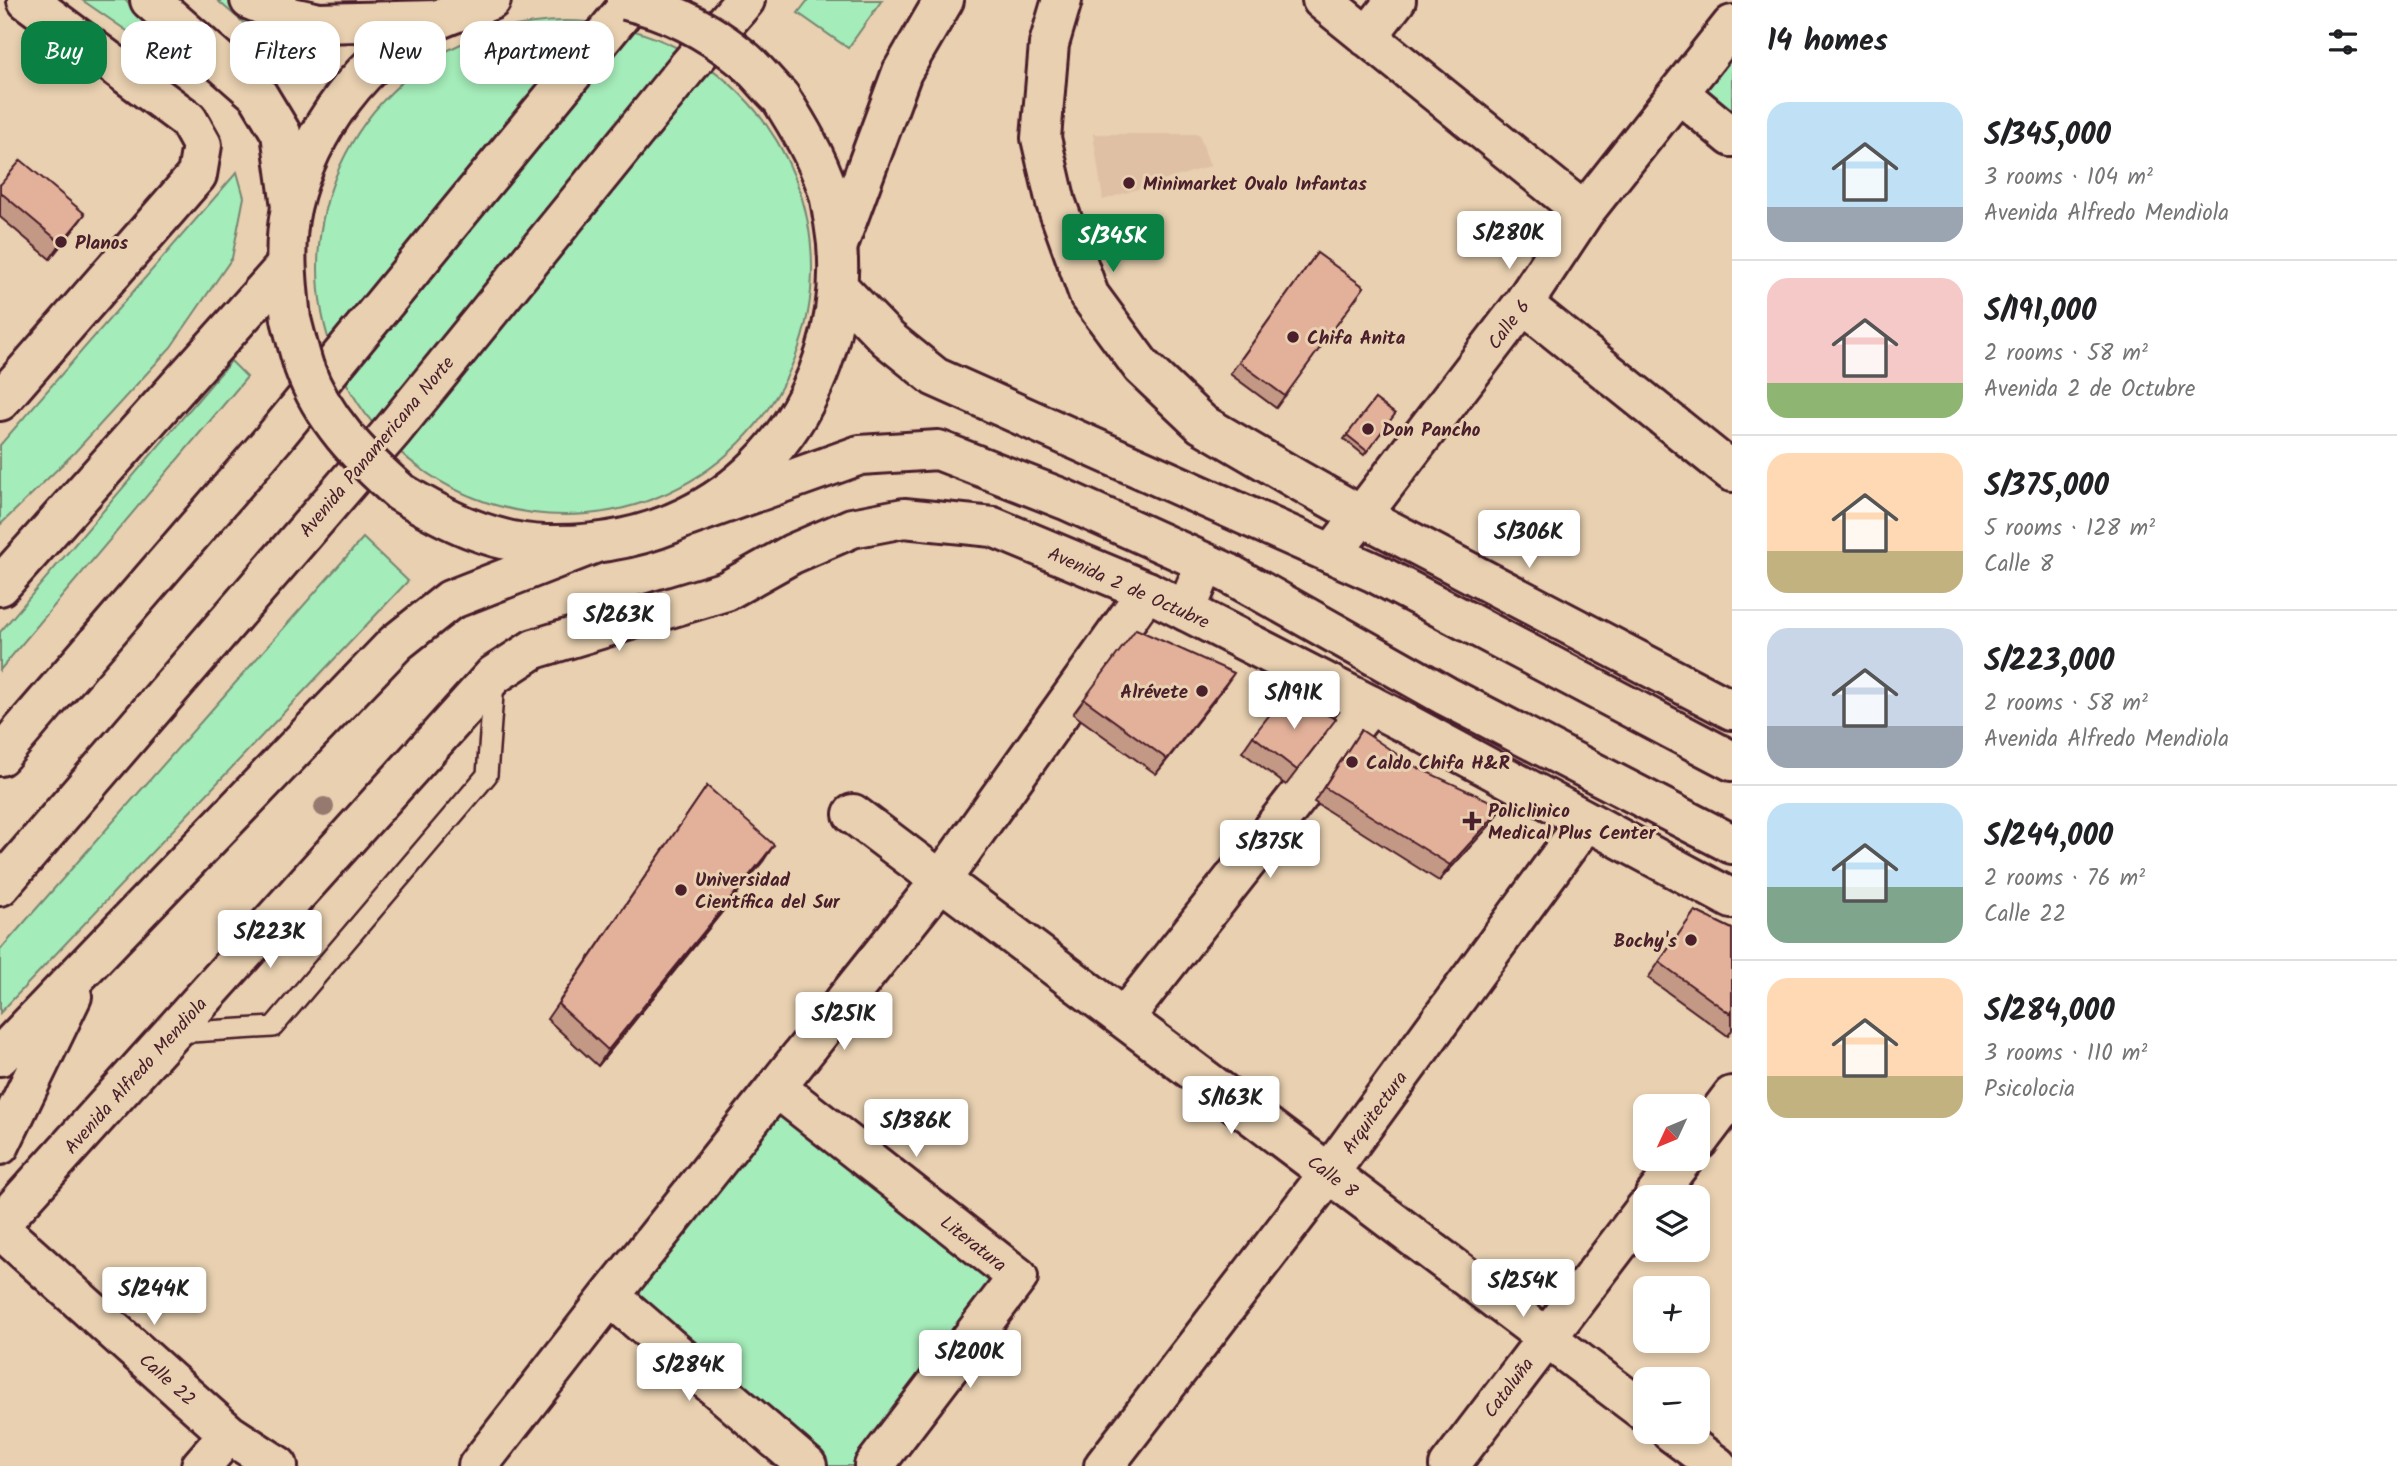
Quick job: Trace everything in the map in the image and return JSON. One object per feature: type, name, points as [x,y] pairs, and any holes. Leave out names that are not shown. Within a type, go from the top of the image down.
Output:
[{"type":"main road","points":[[0,401],[197,175],[202,145],[188,120],[27,0]]},
{"type":"main road","points":[[150,0],[258,95],[281,133],[291,207]]},
{"type":"main road","points":[[250,0],[292,18],[319,23],[436,20]]},
{"type":"main road","points":[[491,0],[436,20],[395,47],[359,79],[329,118],[306,161],[291,207],[285,267],[290,319],[305,369],[329,416],[360,457],[400,492],[444,518],[493,536],[544,545],[596,543],[642,534],[860,455],[938,450],[1066,500],[1228,573],[1446,696],[1732,844]]},
{"type":"main road","points":[[626,0],[650,6],[699,28],[743,59],[779,97],[808,142],[829,192],[838,244],[839,288],[833,331],[818,377],[795,421],[765,459],[728,491],[687,517]]},
{"type":"main road","points":[[0,756],[274,438],[633,0]]},
{"type":"main road","name":"Avenida Panamericana Norte","points":[[0,886],[393,430],[685,70],[746,0]]},
{"type":"main road","points":[[838,244],[902,72],[944,0]]},
{"type":"main road","points":[[1062,0],[1049,44],[1041,138],[1056,203],[1089,295],[1142,367],[1202,425],[1362,516],[1732,710]]},
{"type":"main road","points":[[1322,0],[1584,212]]},
{"type":"main road","points":[[1367,37],[1396,0]]},
{"type":"main road","name":"Calle 6","points":[[1332,554],[1523,304],[1584,212],[1732,25]]},
{"type":"main road","points":[[1679,93],[1732,137]]},
{"type":"main road","points":[[0,586],[285,267]]},
{"type":"main road","points":[[839,288],[888,339],[935,377],[1375,573],[1732,761]]},
{"type":"main road","points":[[1523,304],[1732,472]]},
{"type":"main road","name":"Avenida 2 de Octubre","points":[[494,675],[534,649],[726,591],[792,554],[852,528],[904,518],[993,527],[1147,591],[1370,705],[1732,900]]},
{"type":"main road","points":[[0,1056],[396,643],[450,600],[596,543]]},
{"type":"main road","points":[[1186,611],[1205,564]]},
{"type":"main road","points":[[478,1466],[941,880],[1147,591]]},
{"type":"main road","name":"Avenida Alfredo Mendiola","points":[[0,1223],[494,675]]},
{"type":"main road","points":[[1124,1018],[1370,705]]},
{"type":"main road","name":"Calle 8","points":[[853,814],[1633,1403]]},
{"type":"main road","name":"Arquitectura","points":[[1104,1466],[1329,1173],[1586,821]]},
{"type":"main road","points":[[0,1145],[89,962]]},
{"type":"main road","name":"Literatura","points":[[777,1088],[1018,1277],[874,1466]]},
{"type":"main road","points":[[1710,1125],[1732,1096]]},
{"type":"main road","points":[[1663,1185],[1674,1171]]},
{"type":"main road","name":"Cataluña","points":[[1449,1466],[1633,1225]]},
{"type":"main road","name":"Calle 22","points":[[0,1229],[229,1434],[278,1466]]},
{"type":"main road","points":[[610,1296],[807,1466]]},
{"type":"main road","points":[[201,1466],[229,1434]]},
{"type":"main road","points":[[1687,1444],[1717,1466]]},
{"type":"lane","points":[[174,1033],[273,1027],[487,775],[494,675]]},
{"type":"shaded area","name":"Minimarket Ovalo Infantas","points":[[1093,134],[1199,134],[1210,166],[1103,200]]},
{"type":"green space","points":[[82,0],[125,0],[146,21],[121,21],[121,27]]},
{"type":"green space","points":[[217,0],[234,0],[279,21],[241,21]]},
{"type":"green space","points":[[808,0],[882,0],[848,48],[798,13]]},
{"type":"green space","points":[[614,25],[660,39],[682,50],[702,62],[740,93],[771,131],[794,173],[808,220],[811,292],[802,340],[783,385],[756,425],[722,459],[682,486],[637,505],[589,514],[541,514],[493,505],[448,486],[408,459],[374,425],[347,385],[328,340],[319,292],[322,220],[336,173],[359,131],[390,93],[400,84],[446,84],[446,51],[460,44],[460,84],[614,84]]},
{"type":"green space","points":[[1732,52],[1732,111],[1704,88]]},
{"type":"green space","points":[[237,172],[244,197],[232,258],[171,347],[74,453],[0,525],[0,445]]},
{"type":"green space","points":[[231,361],[247,377],[0,670],[0,632]]},
{"type":"green space","points":[[363,538],[408,581],[0,1013],[0,950]]},
{"type":"green space","points":[[779,1102],[1005,1282],[863,1466],[820,1466],[625,1295]]},
{"type":"building","points":[[21,160],[85,214],[61,243],[0,192],[0,185]]},
{"type":"building","name":"Chifa Anita","points":[[1317,253],[1364,287],[1285,396],[1239,362]]},
{"type":"building","name":"Don Pancho","points":[[1375,399],[1395,414],[1367,451],[1347,435]]},
{"type":"building","points":[[1136,629],[1234,673],[1167,759],[1084,699]]},
{"type":"building","points":[[1285,695],[1336,719],[1297,770],[1253,736]]},
{"type":"building","points":[[1361,730],[1416,767],[1503,807],[1450,865],[1324,787]]},
{"type":"building","points":[[707,786],[774,845],[608,1050],[558,1004]]},
{"type":"building","points":[[1695,911],[1732,929],[1732,1015],[1659,962]]},
{"type":"place","name":"Minimarket Ovalo Infantas","points":[[1129,183]]},
{"type":"place","name":"Planos","points":[[61,242]]},
{"type":"place","name":"Chifa Anita","points":[[1293,337]]},
{"type":"place","name":"Don Pancho","points":[[1368,429]]},
{"type":"place","name":"Alrévete","points":[[1202,691]]},
{"type":"place","name":"Caldo Chifa H&R","points":[[1352,762]]},
{"type":"place","name":"Policlinico Medical Plus Center","points":[[1472,821]]},
{"type":"place","name":"Universidad Científica del Sur","points":[[681,890]]},
{"type":"place","name":"Bochy's","points":[[1691,940]]}]
